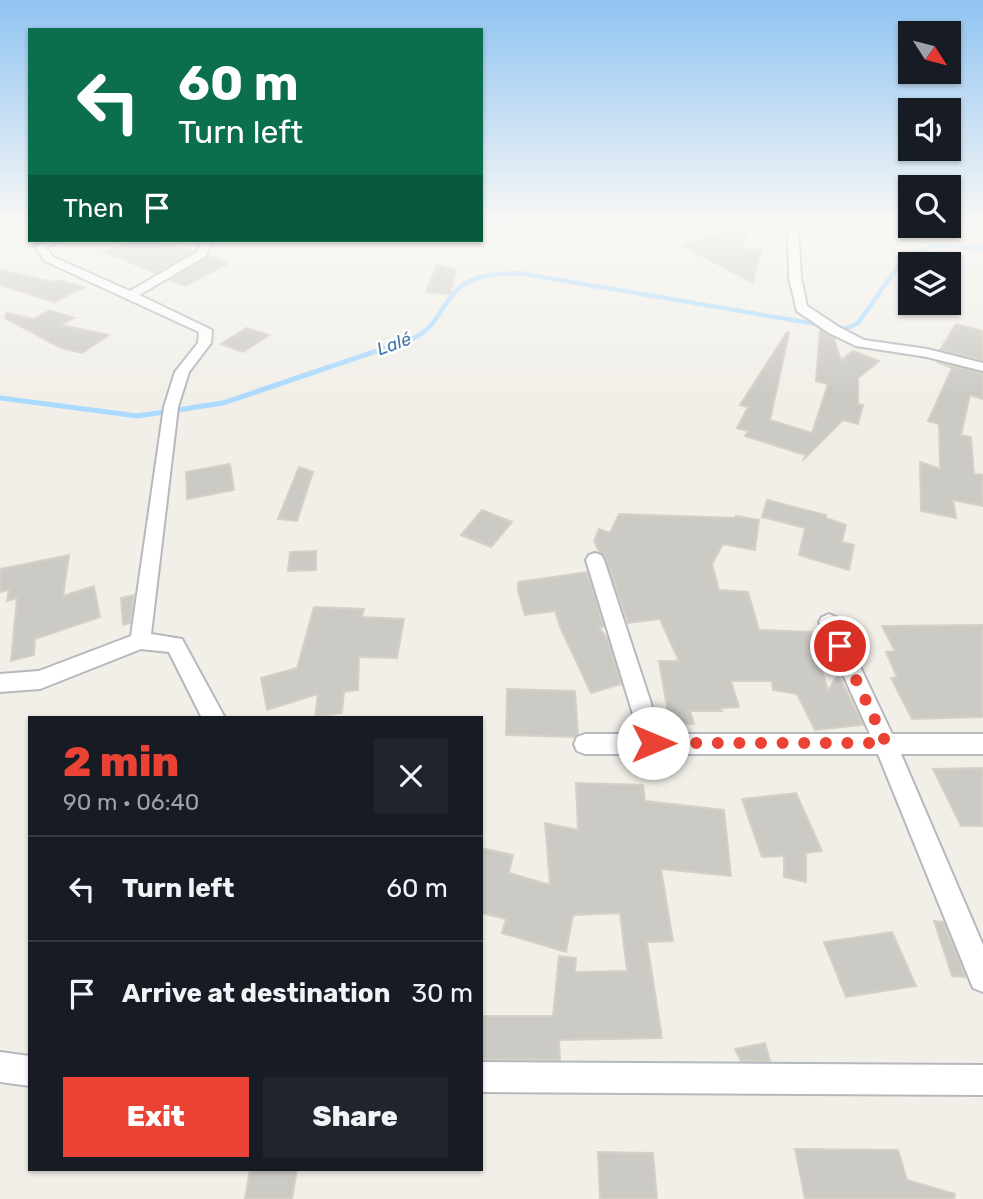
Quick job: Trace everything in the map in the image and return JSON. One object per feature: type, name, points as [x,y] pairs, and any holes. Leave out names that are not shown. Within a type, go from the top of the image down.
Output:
[{"type":"street","points":[[95,281],[206,330],[204,343],[183,372],[171,411],[140,641]]},
{"type":"street","points":[[128,297],[156,281]]},
{"type":"street","points":[[796,281],[802,308],[828,326],[861,343],[927,353],[983,367]]},
{"type":"street","points":[[595,560],[653,743]]},
{"type":"street","points":[[829,622],[886,743],[983,978]]},
{"type":"street","points":[[0,683],[40,680],[140,641],[175,645],[213,716]]},
{"type":"street","points":[[585,744],[983,744]]},
{"type":"street","points":[[0,1067],[28,1071]]},
{"type":"street","points":[[483,1077],[983,1080]]},
{"type":"building","points":[[0,281],[62,281],[85,287],[54,302],[0,285]]},
{"type":"building","points":[[172,281],[195,281],[185,286]]},
{"type":"building","points":[[431,281],[453,281],[450,294],[426,292]]},
{"type":"building","points":[[50,310],[74,318],[61,325],[109,335],[82,353],[61,348],[5,318],[7,313],[34,319]]},
{"type":"building","points":[[956,324],[983,331],[983,360],[940,350]]},
{"type":"building","points":[[246,328],[269,335],[243,352],[221,344]]},
{"type":"building","points":[[820,330],[834,339],[841,360],[853,351],[879,361],[858,378],[858,404],[863,405],[858,424],[843,420],[804,459],[805,455],[745,436],[748,431],[737,428],[748,407],[740,405],[787,332],[789,333],[770,420],[812,433],[828,384],[816,381]]},
{"type":"building","points":[[937,362],[983,373],[983,399],[970,395],[961,435],[971,437],[974,474],[983,475],[983,506],[953,500],[956,518],[921,511],[920,462],[940,469],[939,424],[928,421],[952,368]]},
{"type":"building","points":[[230,464],[234,490],[187,499],[186,472]]},
{"type":"building","points":[[299,467],[313,472],[297,521],[278,519]]},
{"type":"building","points":[[767,500],[826,515],[826,518],[846,525],[842,542],[854,545],[849,570],[799,555],[805,528],[762,517]]},
{"type":"building","points":[[482,510],[512,522],[491,547],[461,535]]},
{"type":"building","points":[[619,514],[736,516],[759,520],[755,550],[723,544],[712,564],[719,590],[748,592],[759,630],[811,632],[828,691],[838,674],[863,725],[815,730],[797,694],[773,690],[772,681],[731,681],[739,707],[721,708],[722,711],[690,711],[694,724],[670,724],[659,661],[679,661],[660,619],[628,623],[606,559],[594,541],[599,529],[610,533]]},
{"type":"building","points":[[316,551],[316,570],[288,571],[290,552]]},
{"type":"building","points":[[69,555],[63,596],[94,586],[100,617],[35,639],[34,655],[11,661],[17,598],[7,601],[9,590],[0,592],[0,569]]},
{"type":"building","points":[[587,572],[604,627],[599,627],[608,640],[621,684],[591,693],[555,611],[525,615],[518,591],[518,582]]},
{"type":"building","points":[[134,595],[130,623],[123,625],[121,598]]},
{"type":"building","points":[[314,607],[364,609],[362,617],[404,619],[397,658],[359,657],[358,690],[344,692],[342,713],[315,716],[318,694],[267,710],[261,678],[297,668]]},
{"type":"building","points":[[983,625],[983,717],[912,719],[891,678],[897,677],[886,652],[895,651],[882,626]]},
{"type":"building","points":[[507,689],[575,691],[578,734],[574,737],[506,735]]},
{"type":"building","points":[[983,768],[983,826],[961,826],[933,769]]},
{"type":"building","points":[[576,783],[643,785],[645,801],[724,810],[731,876],[661,869],[673,941],[647,942],[662,1038],[559,1040],[560,1060],[483,1059],[483,1016],[553,1016],[559,956],[576,958],[575,972],[627,971],[620,913],[573,915],[566,952],[502,933],[506,919],[483,913],[483,848],[513,855],[509,873],[550,885],[545,823],[578,830]]},
{"type":"building","points":[[796,793],[822,851],[806,853],[806,882],[784,877],[784,856],[762,857],[742,799]]},
{"type":"building","points":[[934,921],[943,922],[966,977],[952,976]]},
{"type":"building","points":[[892,932],[916,986],[846,997],[824,942]]},
{"type":"building","points":[[765,1043],[770,1061],[741,1061],[735,1049]]},
{"type":"building","points":[[795,1149],[898,1150],[907,1180],[955,1194],[954,1199],[805,1199]]},
{"type":"building","points":[[598,1152],[653,1153],[657,1199],[600,1199]]},
{"type":"building","points":[[250,1171],[297,1171],[292,1199],[245,1199]]},
{"type":"waterway","name":"Lalé","points":[[410,340],[426,330],[453,294],[470,281]]},
{"type":"waterway","name":"Lalé","points":[[565,281],[845,329],[858,323],[888,281]]},
{"type":"waterway","name":"Lalé","points":[[0,398],[138,416],[223,403],[410,340]]},
{"type":"route","points":[[653,743],[886,743],[840,646]]}]
